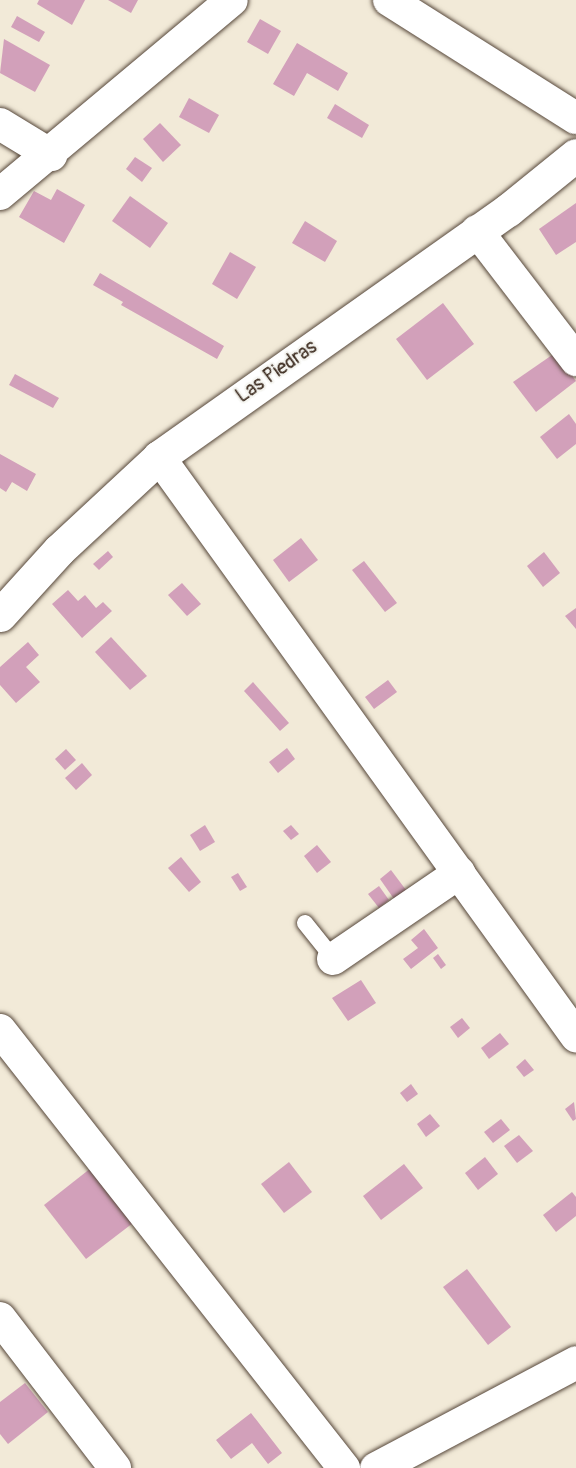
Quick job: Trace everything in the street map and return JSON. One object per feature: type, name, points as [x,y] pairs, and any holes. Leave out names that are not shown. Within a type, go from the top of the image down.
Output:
[{"type":"street","points":[[0,194],[51,155],[232,0]]},
{"type":"street","points":[[389,0],[576,118]]},
{"type":"street","points":[[0,124],[51,155]]},
{"type":"street","name":"Las Piedras","points":[[0,615],[59,550],[159,457],[477,231],[576,155]]},
{"type":"street","points":[[477,231],[576,360]]},
{"type":"street","points":[[159,457],[576,1036]]},
{"type":"street","points":[[338,965],[459,873]]},
{"type":"street","points":[[0,1030],[344,1468]]},
{"type":"street","points":[[0,1318],[116,1468]]},
{"type":"street","points":[[376,1468],[576,1362]]},
{"type":"lane","points":[[305,922],[338,965]]},
{"type":"building","points":[[39,0],[85,0],[72,25],[37,4]]},
{"type":"building","points":[[108,0],[138,0],[131,13]]},
{"type":"building","points":[[17,16],[45,32],[39,42],[11,27]]},
{"type":"building","points":[[260,19],[281,31],[268,54],[247,42]]},
{"type":"building","points":[[4,39],[50,65],[35,92],[0,73]]},
{"type":"building","points":[[297,43],[348,73],[338,91],[307,73],[294,96],[273,84]]},
{"type":"building","points":[[189,98],[219,115],[209,133],[179,117]]},
{"type":"building","points":[[335,104],[369,125],[362,138],[327,118]]},
{"type":"building","points":[[160,123],[181,145],[163,162],[143,139]]},
{"type":"building","points":[[135,157],[152,168],[142,182],[126,169]]},
{"type":"building","points":[[57,189],[85,205],[64,243],[19,217],[34,191],[51,200]]},
{"type":"building","points":[[130,196],[168,223],[150,248],[112,221]]},
{"type":"building","points":[[576,203],[576,242],[556,255],[539,229]]},
{"type":"building","points":[[305,221],[337,241],[325,262],[292,243]]},
{"type":"building","points":[[230,252],[256,267],[237,299],[212,284]]},
{"type":"building","points":[[100,273],[224,346],[217,359],[121,305],[123,302],[93,285]]},
{"type":"building","points":[[443,303],[474,344],[427,380],[396,339]]},
{"type":"building","points":[[555,353],[576,381],[536,412],[513,382]]},
{"type":"building","points":[[15,374],[59,398],[53,408],[9,385]]},
{"type":"building","points":[[569,414],[576,424],[576,444],[557,459],[540,437]]},
{"type":"building","points":[[0,454],[36,474],[27,491],[12,482],[6,492],[0,488]]},
{"type":"building","points":[[301,538],[318,560],[289,582],[273,560]]},
{"type":"building","points":[[108,551],[113,557],[99,570],[93,564]]},
{"type":"building","points":[[544,552],[560,573],[543,587],[527,566]]},
{"type":"building","points":[[364,561],[397,603],[385,612],[352,570]]},
{"type":"building","points":[[182,583],[201,604],[187,616],[168,595]]},
{"type":"building","points":[[68,590],[78,601],[85,595],[96,608],[103,602],[112,611],[82,638],[52,604]]},
{"type":"building","points":[[576,608],[576,629],[565,616]]},
{"type":"building","points":[[111,637],[147,676],[130,690],[95,652]]},
{"type":"building","points":[[28,642],[39,655],[26,667],[40,682],[16,703],[0,685],[0,667]]},
{"type":"building","points":[[388,680],[397,692],[374,709],[365,697]]},
{"type":"building","points":[[253,682],[289,723],[280,731],[244,691]]},
{"type":"building","points":[[287,748],[295,759],[278,773],[269,762]]},
{"type":"building","points":[[66,749],[76,760],[65,770],[55,759]]},
{"type":"building","points":[[82,763],[92,775],[76,790],[65,778]]},
{"type":"building","points":[[205,825],[215,842],[200,851],[190,835]]},
{"type":"building","points":[[291,825],[299,834],[291,840],[283,831]]},
{"type":"building","points":[[317,845],[331,862],[317,873],[304,856]]},
{"type":"building","points":[[181,857],[201,882],[189,892],[168,868]]},
{"type":"building","points":[[391,870],[406,890],[394,899],[380,879]]},
{"type":"building","points":[[238,873],[247,887],[240,891],[231,877]]},
{"type":"building","points":[[379,886],[389,900],[379,908],[368,894]]},
{"type":"building","points":[[424,929],[438,948],[411,969],[403,959],[418,948],[411,940]]},
{"type":"building","points":[[438,954],[446,965],[441,969],[433,958]]},
{"type":"building","points":[[361,980],[376,1003],[348,1021],[332,998]]},
{"type":"building","points":[[462,1018],[470,1028],[458,1038],[450,1027]]},
{"type":"building","points":[[500,1033],[509,1044],[489,1059],[481,1048]]},
{"type":"building","points":[[525,1059],[534,1070],[524,1077],[516,1067]]},
{"type":"building","points":[[411,1084],[418,1094],[407,1102],[400,1093]]},
{"type":"building","points":[[574,1102],[576,1119],[573,1121],[565,1109]]},
{"type":"building","points":[[430,1114],[440,1126],[426,1137],[417,1124]]},
{"type":"building","points":[[501,1119],[510,1130],[493,1143],[484,1132]]},
{"type":"building","points":[[519,1135],[533,1151],[517,1163],[504,1146]]},
{"type":"building","points":[[485,1157],[498,1174],[478,1190],[465,1173]]},
{"type":"building","points":[[289,1162],[312,1192],[284,1213],[261,1184]]},
{"type":"building","points":[[404,1164],[423,1188],[381,1220],[363,1196]]},
{"type":"building","points":[[91,1168],[133,1223],[86,1259],[44,1205]]},
{"type":"building","points":[[572,1192],[576,1197],[576,1216],[556,1232],[543,1215]]},
{"type":"building","points":[[467,1269],[511,1327],[488,1345],[443,1287]]},
{"type":"building","points":[[25,1383],[48,1412],[8,1444],[0,1434],[0,1402]]},
{"type":"building","points":[[251,1413],[282,1453],[268,1464],[252,1443],[231,1459],[216,1440]]}]
